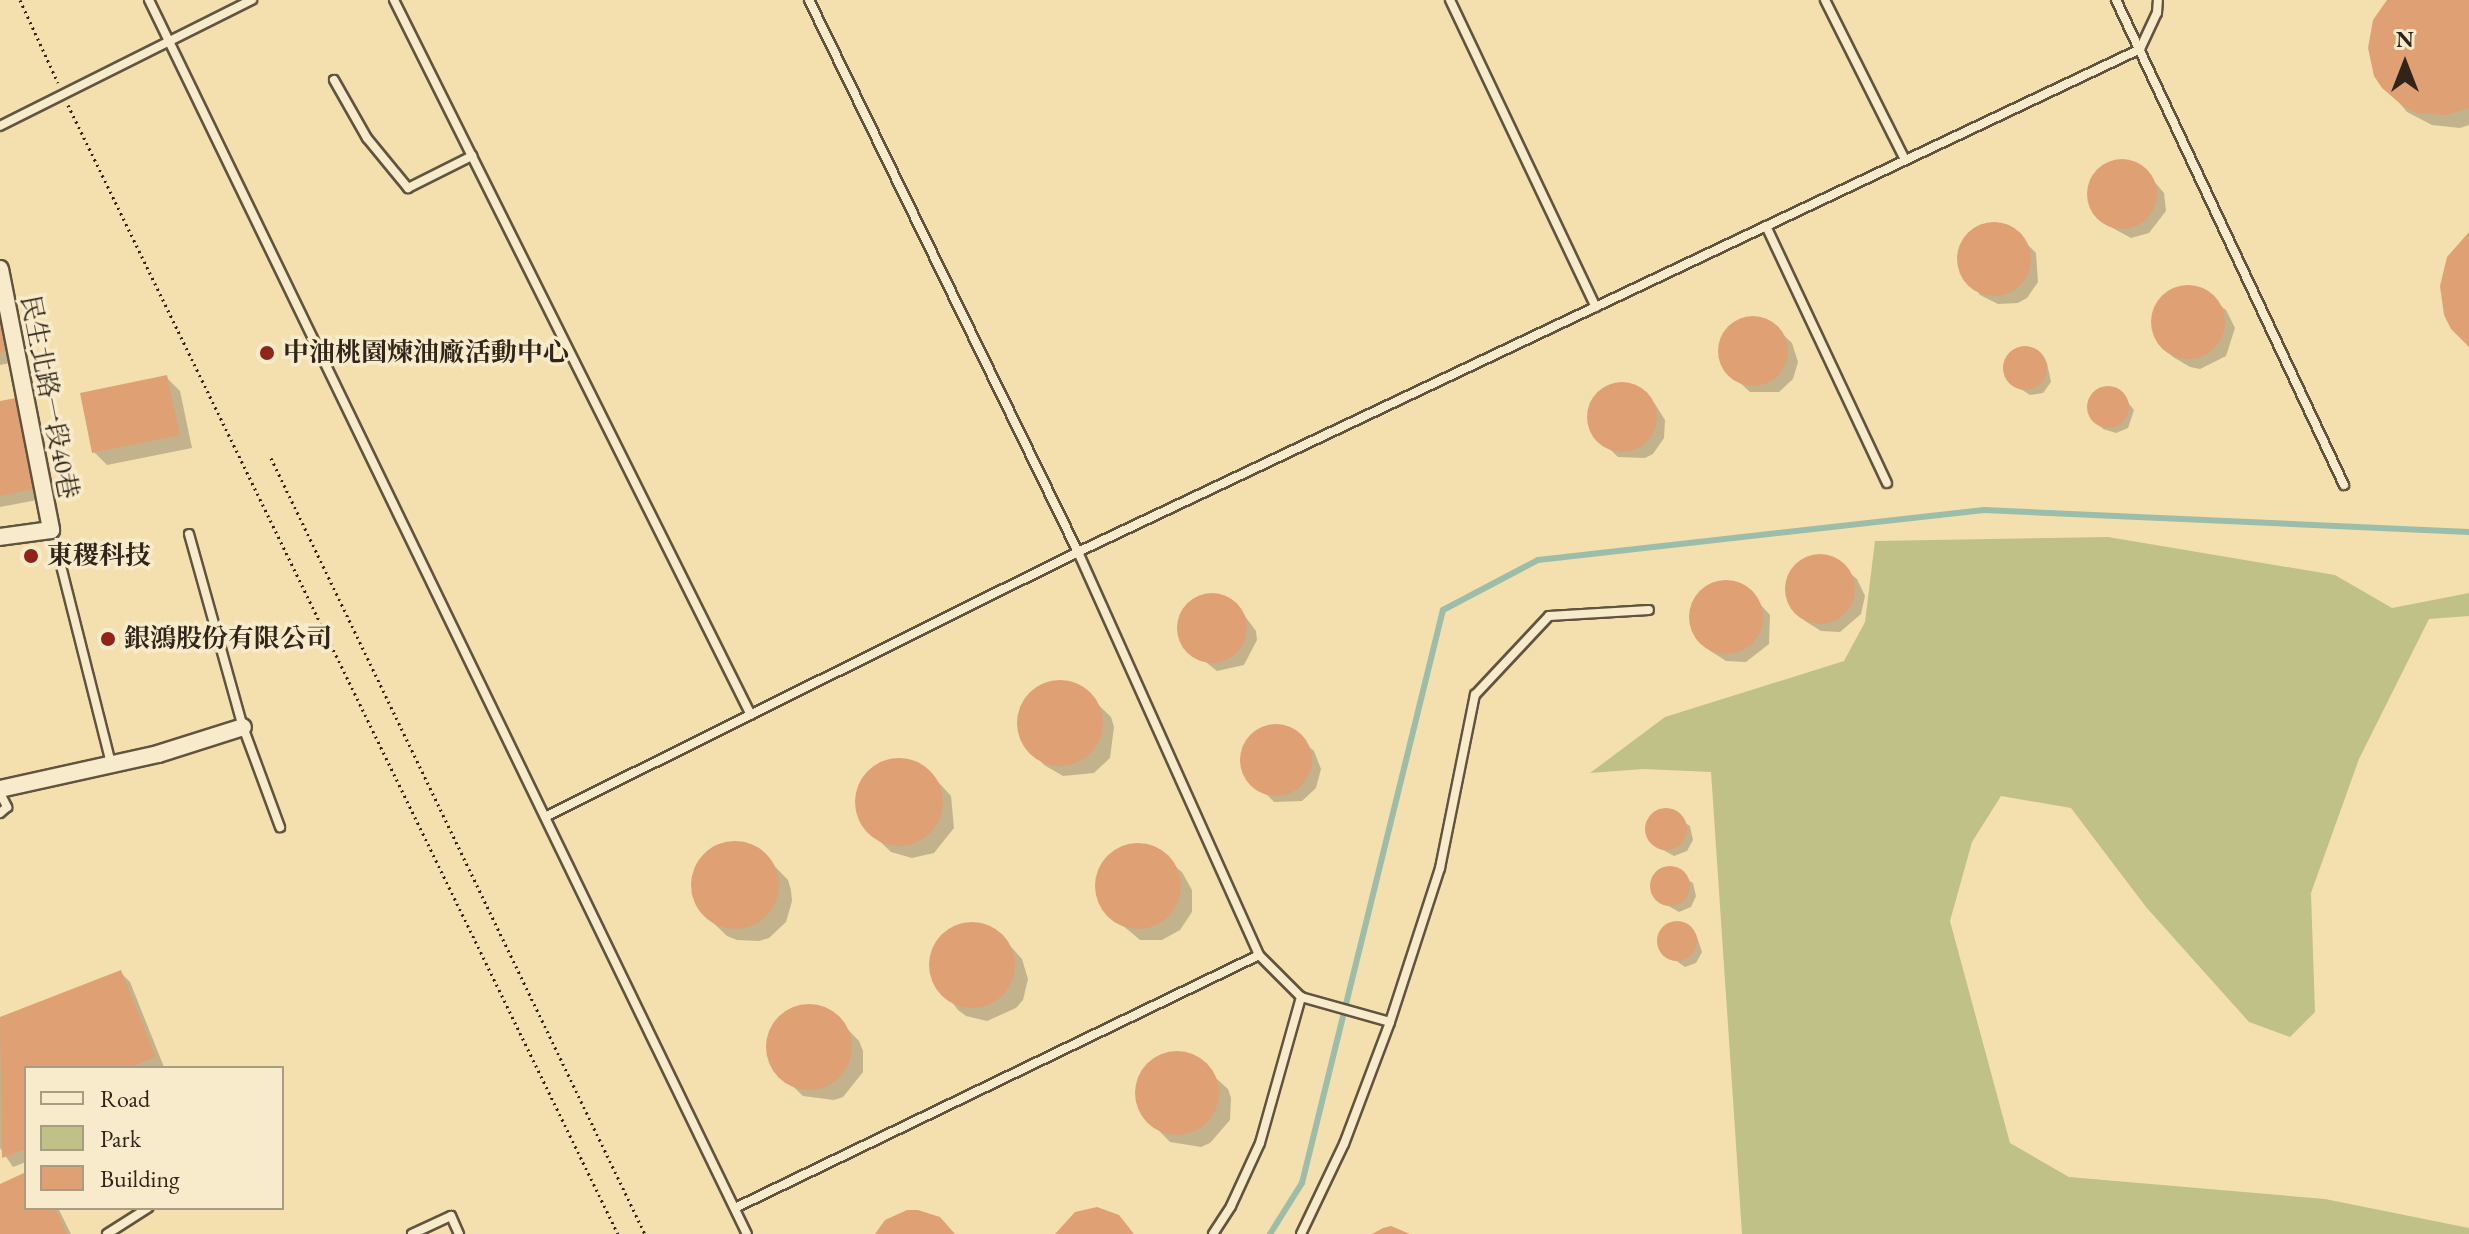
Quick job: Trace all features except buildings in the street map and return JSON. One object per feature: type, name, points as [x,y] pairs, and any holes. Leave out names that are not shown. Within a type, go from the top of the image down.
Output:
[{"type":"street","name":"民生北路一段40巷","points":[[0,269],[51,530],[0,537]]},
{"type":"street","points":[[0,791],[158,754],[243,727]]},
{"type":"lane","points":[[149,0],[747,1234]]},
{"type":"lane","points":[[0,126],[252,0]]},
{"type":"lane","points":[[394,0],[751,715]]},
{"type":"lane","points":[[809,0],[1078,552],[1259,955],[1301,997],[1390,1022]]},
{"type":"lane","points":[[1450,0],[1596,307]]},
{"type":"lane","points":[[1825,0],[1905,160]]},
{"type":"lane","points":[[2116,0],[2344,485]]},
{"type":"lane","points":[[547,816],[1078,552],[2140,49],[2157,13],[2158,0]]},
{"type":"lane","points":[[334,80],[367,138],[408,188],[472,156]]},
{"type":"lane","points":[[1766,226],[1887,483]]},
{"type":"lane","points":[[189,534],[243,727],[280,827]]},
{"type":"lane","points":[[57,550],[111,764]]},
{"type":"lane","points":[[1301,1234],[1344,1144],[1390,1022],[1440,868],[1475,695],[1549,616],[1649,610]]},
{"type":"lane","points":[[0,791],[7,807],[0,813]]},
{"type":"lane","points":[[735,1208],[1259,955]]},
{"type":"lane","points":[[1213,1234],[1231,1206],[1260,1143],[1301,997]]},
{"type":"lane","points":[[107,1234],[145,1210]]},
{"type":"lane","points":[[412,1234],[451,1216],[459,1234]]},
{"type":"path","points":[[20,0],[63,95],[618,1234]]},
{"type":"path","points":[[271,458],[645,1234]]},
{"type":"green space","points":[[2108,537],[2335,575],[2392,608],[2469,593],[2469,616],[2429,619],[2359,759],[2311,893],[2315,1012],[2290,1037],[2249,1022],[2146,907],[2071,808],[2001,796],[1972,842],[1950,921],[2010,1143],[2069,1177],[2325,1199],[2469,1228],[2469,1234],[1742,1234],[1711,772],[1643,769],[1590,773],[1665,717],[1844,661],[1865,622],[1875,541]]},
{"type":"waterway","points":[[1270,1234],[1302,1183],[1443,610],[1538,560],[1984,510],[2469,532]]},
{"type":"place","name":"中油桃園煉油廠活動中心","points":[[267,353]]},
{"type":"place","name":"東稷科技","points":[[31,556]]},
{"type":"place","name":"銀鴻股份有限公司","points":[[108,639]]}]
